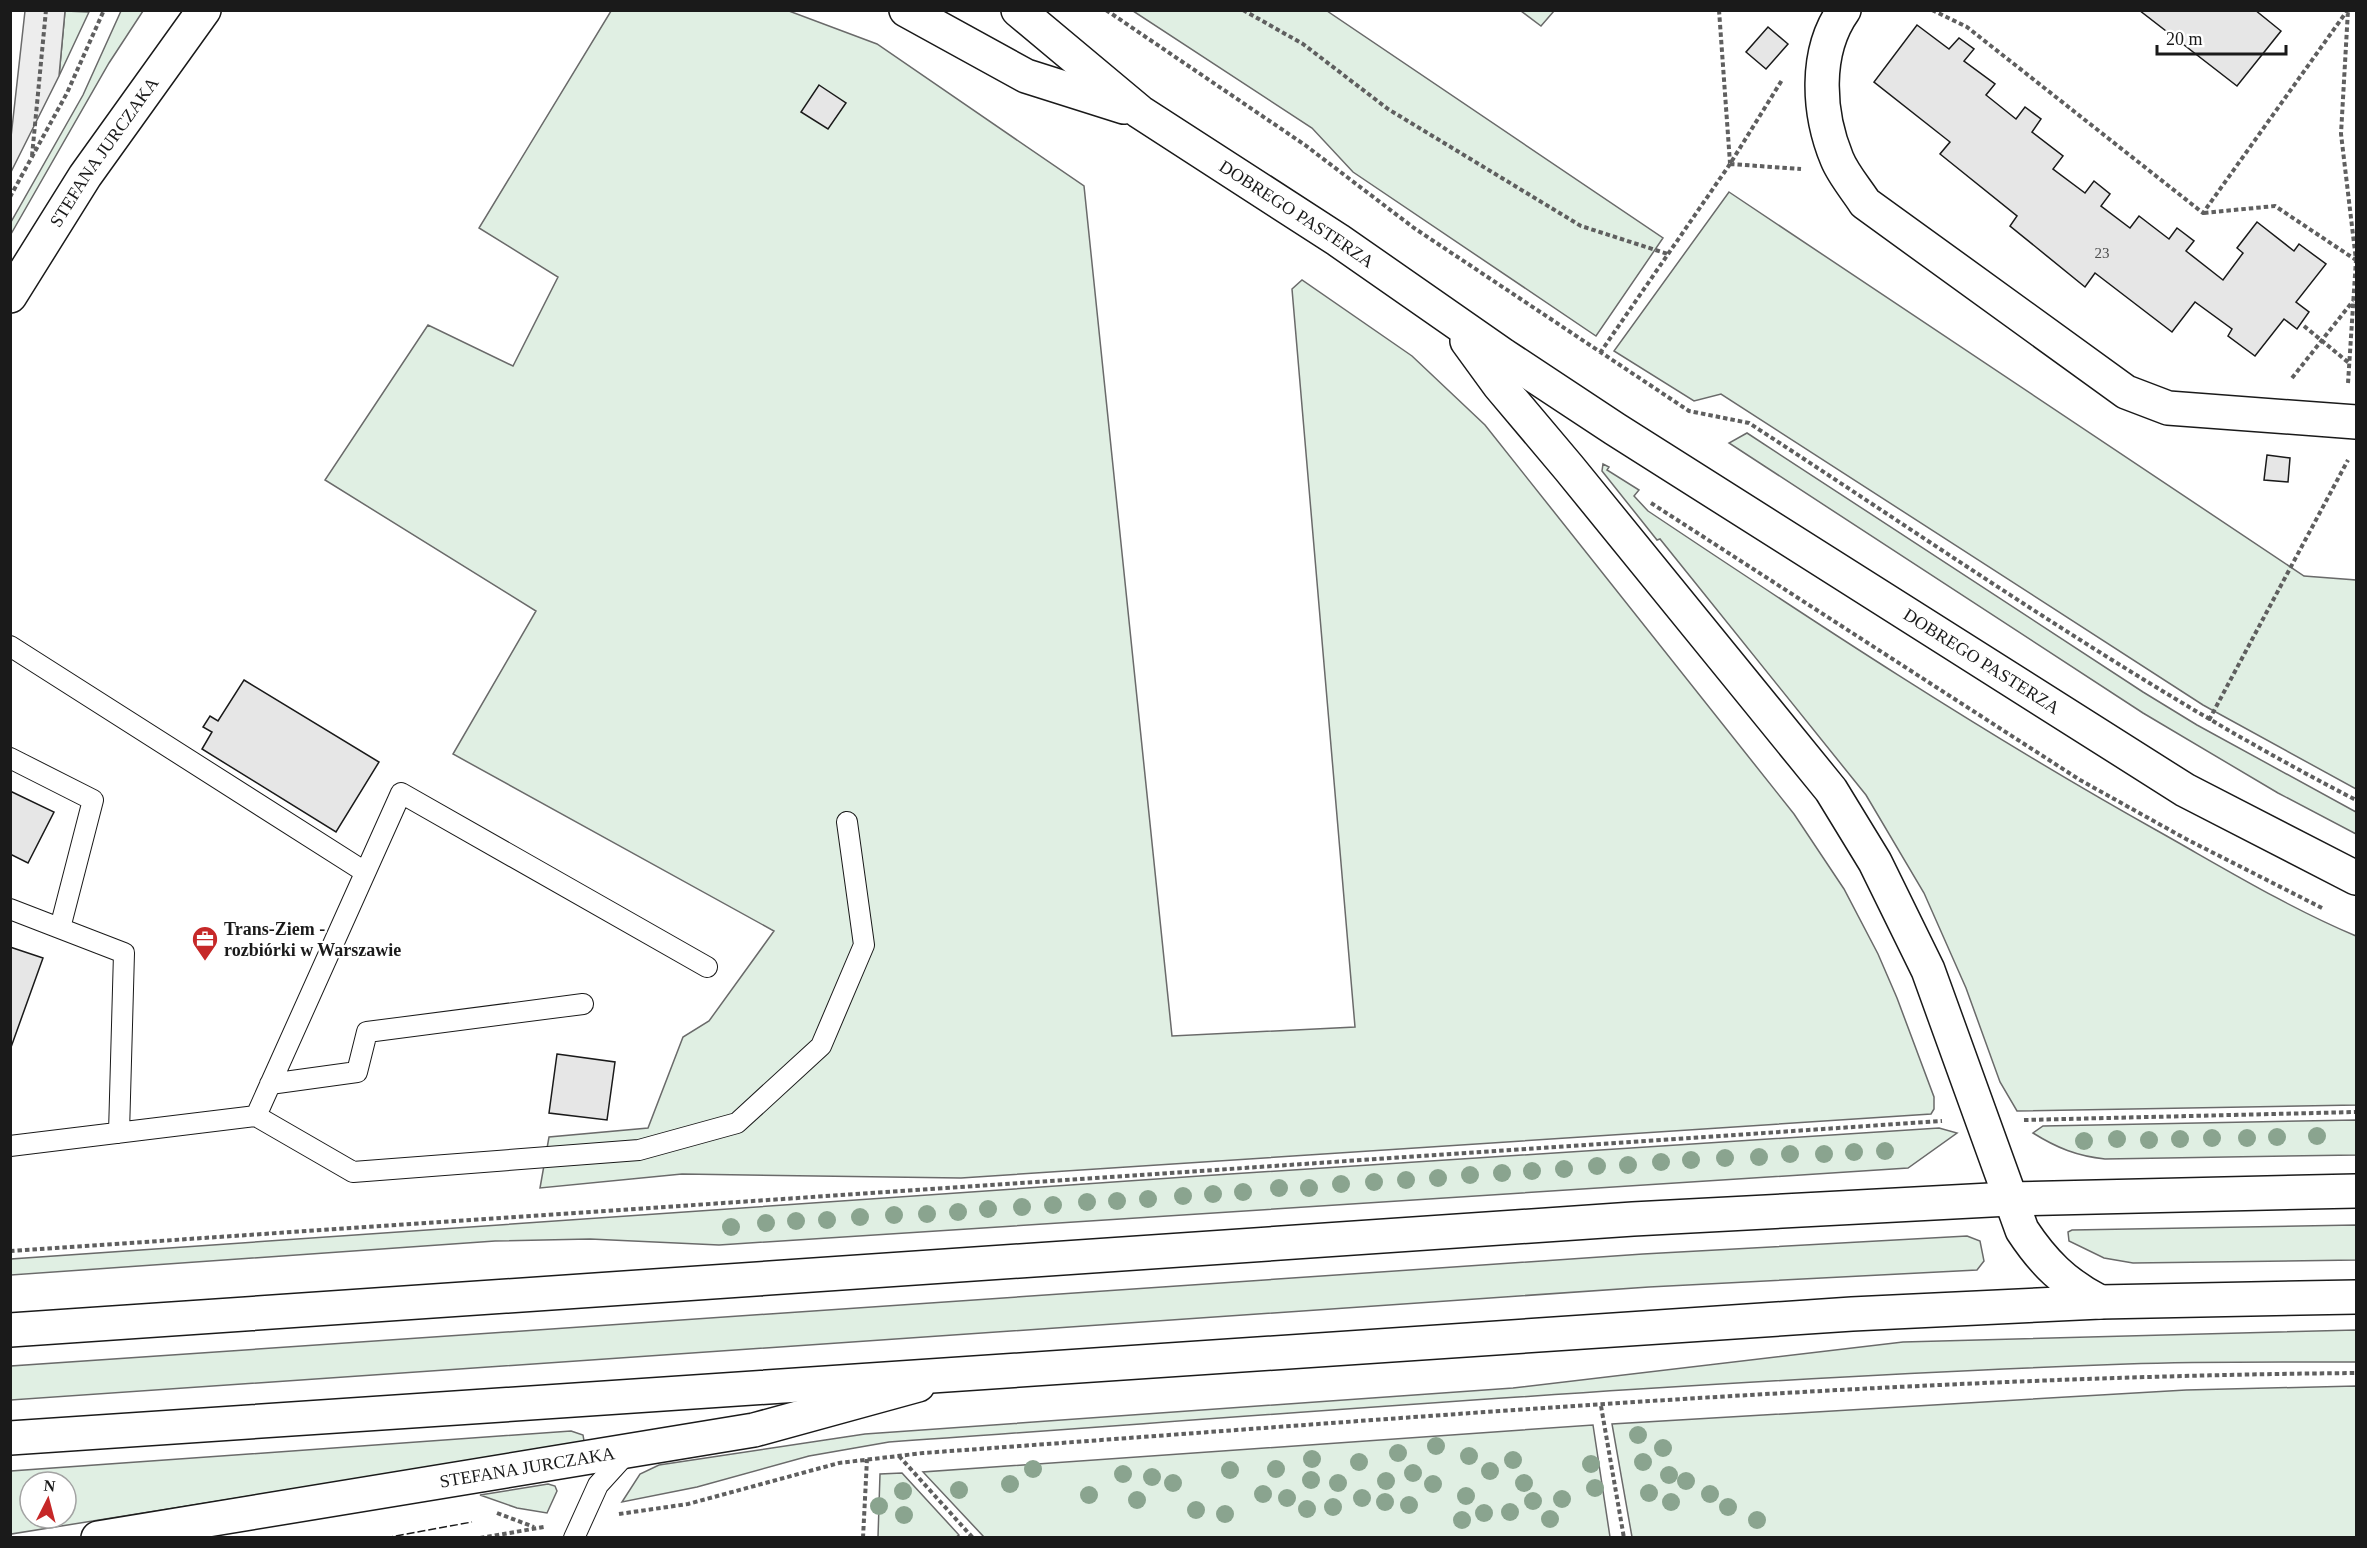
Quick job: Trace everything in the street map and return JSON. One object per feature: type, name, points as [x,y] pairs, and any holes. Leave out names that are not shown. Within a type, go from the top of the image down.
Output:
[{"type":"street","name":"STEFANA JURCZAKA","points":[[10,296],[85,176],[204,10]]},
{"type":"street","name":"DOBREGO PASTERZA","points":[[906,10],[1026,76],[1140,112]]},
{"type":"street","name":"DOBREGO PASTERZA","points":[[1018,10],[1140,112],[1338,240],[1451,320],[1615,429],[2176,784],[2246,823],[2356,878]]},
{"type":"street","points":[[1844,10],[1832,27],[1821,76],[1826,114],[1837,159],[1864,202],[2126,392],[2168,408],[2351,422]]},
{"type":"street","name":"DOBREGO PASTERZA","points":[[1451,320],[1498,385],[1569,468],[1831,790],[1875,862],[1928,970],[2022,1230],[2041,1259],[2062,1279],[2100,1302]]},
{"type":"street","points":[[1569,468],[1570,444],[1577,434],[1591,426],[1615,429]]},
{"type":"street","points":[[10,1330],[1609,1220],[2009,1199],[2356,1191]]},
{"type":"street","points":[[10,1438],[1852,1314],[2100,1302],[2356,1297]]},
{"type":"street","name":"STEFANA JURCZAKA","points":[[98,1538],[754,1430],[951,1376]]},
{"type":"lane","points":[[10,646],[365,872]]},
{"type":"lane","points":[[10,758],[93,800],[60,928]]},
{"type":"lane","points":[[256,1116],[400,793],[707,967]]},
{"type":"lane","points":[[10,1146],[256,1116],[353,1172],[639,1150],[737,1123],[821,1046],[864,945],[847,822]]},
{"type":"lane","points":[[10,909],[124,953],[119,1133]]},
{"type":"lane","points":[[270,1084],[357,1072],[367,1032],[583,1005]]},
{"type":"lane","points":[[577,1529],[598,1485],[629,1450]]},
{"type":"path","points":[[31,160],[46,10]]},
{"type":"path","points":[[10,197],[67,93],[104,10]]},
{"type":"path","points":[[1106,10],[1305,145],[1414,228],[1689,411],[1749,423],[2209,720],[2356,800]]},
{"type":"path","points":[[1243,10],[1303,44],[1388,109],[1581,226],[1668,254]]},
{"type":"path","points":[[1719,10],[1730,164]]},
{"type":"path","points":[[1932,10],[1967,27],[2203,213],[2275,206],[2356,260]]},
{"type":"path","points":[[2209,720],[2354,449],[2349,363],[2356,260],[2341,134],[2348,10]]},
{"type":"path","points":[[2203,213],[2348,10]]},
{"type":"path","points":[[1600,353],[1730,164],[1781,80]]},
{"type":"path","points":[[1730,164],[1812,170],[1837,159]]},
{"type":"path","points":[[2289,382],[2353,300]]},
{"type":"path","points":[[2304,326],[2349,363]]},
{"type":"path","points":[[1647,500],[2080,780],[2186,839],[2326,909]]},
{"type":"path","points":[[2021,1120],[2356,1112]]},
{"type":"path","points":[[10,1251],[1947,1120]]},
{"type":"path","points":[[480,1538],[538,1528],[577,1529],[688,1504],[839,1463],[898,1455],[2000,1381],[2356,1373]]},
{"type":"path","points":[[1601,1406],[1624,1538]]},
{"type":"path","points":[[898,1455],[971,1537]]},
{"type":"path","points":[[863,1538],[867,1459]]},
{"type":"path","points":[[488,1509],[512,1521],[538,1528]]},
{"type":"green space","points":[[65,11],[89,12],[59,76]]},
{"type":"green space","points":[[121,11],[143,11],[109,63],[11,234],[11,222],[83,95]]},
{"type":"green space","points":[[611,11],[789,11],[877,44],[1084,186],[1172,1036],[1355,1027],[1292,289],[1302,280],[1412,356],[1485,425],[1794,814],[1844,889],[1878,954],[1934,1097],[1934,1109],[1931,1114],[961,1178],[682,1174],[540,1188],[549,1137],[648,1128],[683,1037],[709,1021],[774,931],[453,754],[536,611],[325,480],[428,325],[513,366],[558,277],[479,228]]},
{"type":"green space","points":[[1133,11],[1327,11],[1663,238],[1596,336],[1353,172],[1312,128]]},
{"type":"green space","points":[[1521,11],[1554,11],[1541,26]]},
{"type":"green space","points":[[1729,192],[2304,576],[2356,580],[2356,789],[2203,705],[1721,394],[1694,401],[1614,351]]},
{"type":"green space","points":[[1747,433],[2143,692],[2197,725],[2356,812],[2356,834],[2278,793],[2143,713],[1729,443]]},
{"type":"green space","points":[[1603,464],[1609,467],[1607,470],[1639,490],[1634,496],[1648,511],[1962,715],[2091,793],[2230,872],[2330,925],[2356,936],[2356,1105],[2017,1111],[2000,1082],[1966,988],[1924,893],[1866,795],[1660,539],[1657,540],[1602,471]]},
{"type":"green space","points":[[2356,1120],[2356,1155],[2105,1159],[2085,1156],[2068,1150],[2033,1133],[2043,1126]]},
{"type":"green space","points":[[1939,1128],[1957,1133],[1908,1168],[719,1245],[590,1239],[495,1241],[11,1275],[11,1259],[1200,1176]]},
{"type":"green space","points":[[2356,1225],[2356,1260],[2133,1263],[2104,1258],[2069,1241],[2068,1232],[2072,1230]]},
{"type":"green space","points":[[1967,1236],[1980,1241],[1984,1261],[1977,1270],[1649,1287],[11,1400],[11,1366],[1643,1254]]},
{"type":"green space","points":[[2356,1330],[2356,1362],[2156,1363],[1817,1378],[889,1442],[809,1456],[697,1487],[622,1502],[640,1474],[659,1465],[865,1434],[1513,1388],[1903,1342]]},
{"type":"green space","points":[[2356,1386],[2356,1537],[1632,1537],[1612,1424],[2186,1390]]},
{"type":"green space","points":[[1593,1425],[1610,1537],[984,1537],[923,1472]]},
{"type":"green space","points":[[571,1431],[583,1435],[584,1441],[78,1523],[78,1470],[25,1470]]},
{"type":"green space","points":[[18,1470],[18,1530],[36,1530],[11,1534],[11,1471]]},
{"type":"green space","points":[[902,1473],[959,1535],[956,1537],[878,1537],[880,1474]]},
{"type":"green space","points":[[548,1484],[555,1486],[557,1491],[547,1513],[517,1508],[480,1495]]},
{"type":"shaded area","points":[[25,11],[65,11],[59,76],[11,172],[11,137]]},
{"type":"building","points":[[2139,10],[2255,10],[2281,31],[2237,86]]},
{"type":"building","points":[[1917,25],[1949,49],[1959,38],[1974,49],[1964,61],[1995,84],[1986,95],[2016,119],[2025,107],[2041,119],[2032,132],[2063,156],[2053,169],[2085,193],[2094,181],[2110,194],[2101,206],[2130,228],[2139,216],[2169,239],[2177,228],[2194,241],[2186,251],[2223,280],[2243,253],[2237,248],[2257,222],[2294,251],[2299,244],[2326,264],[2296,302],[2309,312],[2297,329],[2284,319],[2255,356],[2228,336],[2232,329],[2195,302],[2172,332],[2095,273],[2085,287],[2010,226],[2017,216],[1940,154],[1950,142],[1874,82]]},
{"type":"building","points":[[1768,27],[1788,44],[1766,69],[1746,52]]},
{"type":"building","points":[[819,85],[846,103],[828,129],[801,112]]},
{"type":"building","points":[[2267,455],[2290,458],[2288,482],[2264,480]]},
{"type":"building","points":[[244,680],[379,762],[336,832],[202,749],[212,732],[203,727],[210,716],[218,721]]},
{"type":"building","points":[[10,791],[54,812],[28,863],[10,854]]},
{"type":"building","points":[[10,947],[43,958],[10,1050]]},
{"type":"building","points":[[557,1054],[615,1062],[607,1120],[549,1113]]},
{"type":"fence","points":[[385,1538],[472,1522]]},
{"type":"place","name":"Trans-Ziem - rozbiórki w Warszawie","points":[[205,962]]}]
